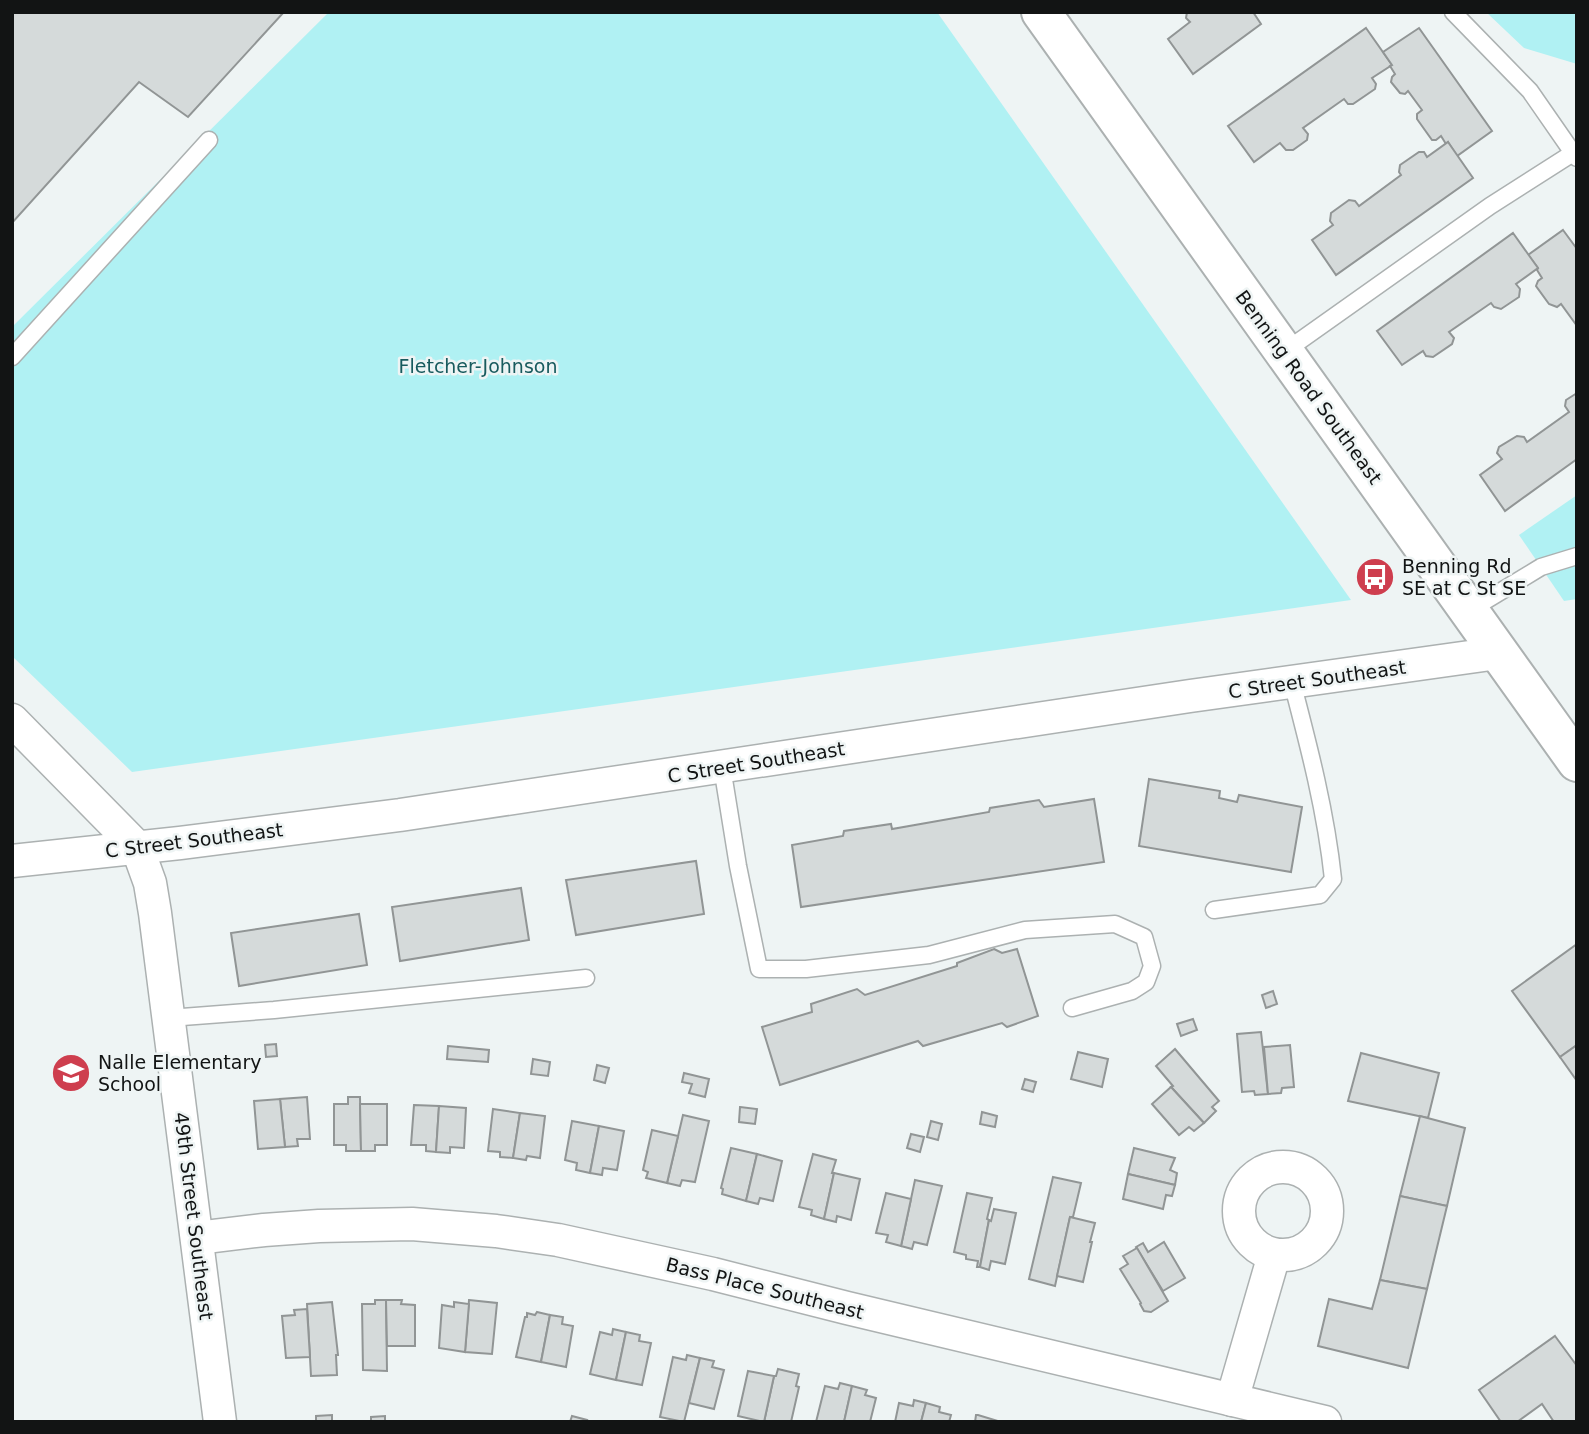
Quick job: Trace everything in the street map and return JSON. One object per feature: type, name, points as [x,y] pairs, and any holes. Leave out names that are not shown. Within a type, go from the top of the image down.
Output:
[{"type":"main road","name":"Benning Road Southeast","points":[[1041,12],[1577,762]]},
{"type":"street","name":"C Street Southeast","points":[[12,861],[400,815],[1499,653]]},
{"type":"street","points":[[12,720],[137,847]]},
{"type":"street","name":"49th Street Southeast","points":[[137,847],[153,898],[220,1422]]},
{"type":"street","name":"Bass Place Southeast","points":[[197,1238],[319,1226],[412,1224],[496,1231],[558,1240],[713,1273],[847,1308],[1325,1422]]},
{"type":"street","points":[[1232,1400],[1274,1255]]},
{"type":"lane","points":[[1284,352],[1490,206],[1575,156],[1530,91],[1453,12]]},
{"type":"lane","points":[[12,357],[209,140]]},
{"type":"lane","points":[[1470,610],[1541,567],[1577,556]]},
{"type":"lane","points":[[1214,910],[1320,895],[1333,879],[1329,839],[1292,682]]},
{"type":"lane","points":[[722,767],[759,969],[806,969],[929,955],[1025,930],[1115,924],[1144,937],[1152,966],[1146,982],[1132,991],[1072,1009]]},
{"type":"lane","points":[[169,1018],[586,978]]},
{"type":"green space","name":"Fletcher-Johnson","points":[[329,12],[937,12],[1351,600],[132,772],[12,656],[12,327]]},
{"type":"green space","points":[[1486,12],[1577,12],[1577,64],[1524,48]]},
{"type":"green space","points":[[1577,495],[1577,599],[1564,601],[1519,535]]},
{"type":"building","points":[[12,12],[284,12],[188,117],[139,82],[12,223]]},
{"type":"building","points":[[1187,12],[1253,12],[1261,24],[1193,74],[1168,39],[1190,22],[1186,18]]},
{"type":"building","points":[[1366,28],[1392,65],[1372,78],[1376,84],[1375,89],[1353,104],[1348,104],[1344,99],[1303,128],[1308,134],[1307,140],[1293,150],[1286,150],[1280,143],[1254,162],[1228,126]]},
{"type":"building","points":[[1419,28],[1492,131],[1457,156],[1441,136],[1432,140],[1417,119],[1417,114],[1422,110],[1408,91],[1405,94],[1400,93],[1391,82],[1395,74],[1383,52]]},
{"type":"building","points":[[1448,142],[1473,178],[1336,275],[1312,240],[1333,225],[1330,221],[1331,213],[1349,200],[1355,201],[1359,206],[1401,175],[1400,165],[1419,152],[1424,152],[1427,157]]},
{"type":"building","points":[[1563,230],[1577,249],[1577,326],[1561,304],[1557,307],[1549,304],[1536,286],[1542,278],[1528,255]]},
{"type":"building","points":[[1513,233],[1538,268],[1516,284],[1520,289],[1519,297],[1501,309],[1491,303],[1449,332],[1454,338],[1452,344],[1433,357],[1426,356],[1423,351],[1402,365],[1377,331]]},
{"type":"building","points":[[1577,393],[1577,459],[1505,511],[1480,475],[1502,459],[1497,453],[1499,447],[1517,436],[1524,437],[1527,442],[1569,412],[1565,406],[1566,400]]},
{"type":"building","points":[[1149,779],[1220,791],[1219,798],[1237,802],[1239,795],[1302,807],[1291,872],[1139,846]]},
{"type":"building","points":[[1094,799],[1104,862],[801,907],[792,845],[843,836],[844,831],[891,824],[892,829],[1039,800],[1044,807]]},
{"type":"building","points":[[696,861],[704,914],[576,935],[566,880]]},
{"type":"building","points":[[521,888],[529,940],[400,961],[392,907]]},
{"type":"building","points":[[359,914],[367,965],[239,986],[231,933]]},
{"type":"building","points":[[1577,944],[1577,1045],[1560,1057],[1512,991]]},
{"type":"building","points":[[994,949],[1002,953],[1017,949],[1038,1016],[1007,1027],[1002,1023],[923,1046],[918,1041],[780,1085],[762,1027],[812,1012],[811,1004],[857,989],[865,995],[957,966],[957,963]]},
{"type":"building","points":[[1273,991],[1277,1004],[1266,1008],[1262,995]]},
{"type":"building","points":[[1193,1019],[1197,1030],[1181,1036],[1177,1024]]},
{"type":"building","points":[[1261,1032],[1268,1094],[1255,1095],[1254,1091],[1242,1092],[1237,1034]]},
{"type":"building","points":[[276,1044],[277,1056],[266,1057],[265,1045]]},
{"type":"building","points":[[1290,1045],[1294,1087],[1282,1088],[1281,1093],[1268,1094],[1264,1047]]},
{"type":"building","points":[[1577,1045],[1577,1081],[1560,1057]]},
{"type":"building","points":[[448,1046],[489,1050],[488,1062],[447,1059]]},
{"type":"building","points":[[1175,1049],[1219,1101],[1212,1107],[1216,1111],[1204,1123],[1156,1066]]},
{"type":"building","points":[[1078,1052],[1108,1059],[1102,1087],[1071,1079]]},
{"type":"building","points":[[1361,1053],[1439,1073],[1428,1118],[1348,1101]]},
{"type":"building","points":[[533,1059],[550,1062],[548,1076],[531,1074]]},
{"type":"building","points":[[597,1065],[609,1068],[605,1083],[594,1080]]},
{"type":"building","points":[[684,1073],[709,1079],[705,1097],[689,1093],[692,1084],[682,1082]]},
{"type":"building","points":[[1025,1079],[1036,1082],[1033,1092],[1022,1089]]},
{"type":"building","points":[[1171,1087],[1204,1123],[1194,1131],[1189,1127],[1179,1135],[1152,1104]]},
{"type":"building","points":[[307,1097],[310,1139],[297,1139],[298,1146],[285,1147],[280,1099]]},
{"type":"building","points":[[348,1097],[360,1097],[361,1151],[346,1151],[346,1145],[334,1145],[334,1104],[348,1104]]},
{"type":"building","points":[[280,1099],[285,1147],[258,1149],[254,1101]]},
{"type":"building","points":[[360,1104],[387,1104],[387,1145],[375,1145],[375,1151],[361,1151]]},
{"type":"building","points":[[414,1105],[439,1106],[436,1152],[426,1151],[426,1145],[411,1145]]},
{"type":"building","points":[[439,1106],[466,1108],[464,1148],[450,1147],[450,1153],[436,1152]]},
{"type":"building","points":[[740,1107],[757,1109],[755,1124],[739,1122]]},
{"type":"building","points":[[493,1109],[520,1113],[513,1158],[500,1157],[500,1152],[488,1151]]},
{"type":"building","points":[[982,1112],[997,1116],[995,1127],[980,1124]]},
{"type":"building","points":[[520,1113],[545,1116],[540,1158],[513,1158]]},
{"type":"building","points":[[683,1115],[709,1121],[695,1182],[682,1180],[680,1186],[667,1183]]},
{"type":"building","points":[[1420,1116],[1465,1128],[1447,1206],[1400,1196]]},
{"type":"building","points":[[572,1121],[599,1126],[590,1173],[576,1170],[577,1163],[565,1160]]},
{"type":"building","points":[[931,1121],[942,1124],[938,1140],[927,1137]]},
{"type":"building","points":[[599,1126],[624,1131],[617,1170],[603,1168],[602,1175],[590,1173]]},
{"type":"building","points":[[652,1130],[678,1136],[667,1183],[646,1178],[648,1172],[643,1170]]},
{"type":"building","points":[[911,1134],[924,1137],[920,1152],[907,1148]]},
{"type":"building","points":[[731,1148],[757,1154],[746,1201],[722,1194],[721,1188]]},
{"type":"building","points":[[1134,1148],[1175,1158],[1170,1170],[1177,1173],[1175,1185],[1128,1174]]},
{"type":"building","points":[[757,1154],[782,1161],[773,1201],[760,1198],[758,1204],[746,1201]]},
{"type":"building","points":[[813,1154],[836,1160],[824,1219],[811,1215],[812,1210],[799,1207]]},
{"type":"building","points":[[834,1173],[860,1179],[851,1220],[837,1216],[836,1222],[824,1219]]},
{"type":"building","points":[[1128,1174],[1175,1185],[1172,1196],[1166,1195],[1163,1209],[1123,1199]]},
{"type":"building","points":[[1053,1177],[1081,1183],[1073,1217],[1070,1217],[1055,1286],[1029,1279]]},
{"type":"building","points":[[915,1180],[942,1186],[927,1245],[914,1242],[912,1249],[901,1246]]},
{"type":"building","points":[[886,1193],[911,1199],[901,1246],[886,1242],[888,1235],[876,1233]]},
{"type":"building","points":[[967,1193],[992,1198],[980,1267],[977,1267],[978,1261],[966,1259],[966,1255],[954,1252]]},
{"type":"building","points":[[1400,1196],[1447,1206],[1427,1289],[1380,1280]]},
{"type":"building","points":[[994,1209],[1016,1213],[1005,1264],[991,1261],[989,1270],[980,1267],[989,1220],[991,1221]]},
{"type":"building","points":[[1070,1217],[1095,1223],[1083,1282],[1057,1276]]},
{"type":"building","points":[[1164,1242],[1185,1278],[1163,1291],[1136,1247],[1143,1243],[1148,1252]]},
{"type":"building","points":[[1137,1248],[1168,1301],[1151,1312],[1144,1311],[1120,1269],[1128,1264],[1123,1256]]},
{"type":"building","points":[[1380,1280],[1427,1289],[1408,1368],[1318,1346],[1329,1299],[1372,1309]]},
{"type":"building","points":[[375,1300],[386,1300],[387,1371],[363,1370],[362,1304],[375,1304]]},
{"type":"building","points":[[386,1300],[402,1300],[401,1304],[415,1305],[415,1346],[387,1346]]},
{"type":"building","points":[[469,1300],[497,1303],[492,1354],[465,1352]]},
{"type":"building","points":[[332,1302],[338,1355],[337,1375],[311,1376],[307,1304]]},
{"type":"building","points":[[454,1302],[469,1304],[465,1352],[439,1348],[442,1305],[454,1307]]},
{"type":"building","points":[[307,1309],[310,1357],[286,1358],[282,1316],[295,1315],[294,1310]]},
{"type":"building","points":[[537,1312],[550,1315],[541,1362],[516,1357],[525,1317],[527,1313],[535,1315]]},
{"type":"building","points":[[550,1315],[563,1317],[562,1324],[573,1326],[566,1367],[541,1362]]},
{"type":"building","points":[[613,1329],[626,1332],[616,1380],[590,1374],[600,1332],[612,1335]]},
{"type":"building","points":[[626,1332],[640,1335],[639,1341],[651,1343],[642,1385],[616,1380]]},
{"type":"building","points":[[1555,1336],[1577,1366],[1577,1422],[1554,1422],[1542,1404],[1517,1422],[1501,1422],[1479,1390]]},
{"type":"building","points":[[687,1355],[700,1358],[684,1422],[660,1417],[673,1357],[686,1360]]},
{"type":"building","points":[[700,1358],[714,1361],[712,1367],[724,1370],[714,1409],[689,1403]]},
{"type":"building","points":[[778,1369],[799,1374],[796,1386],[799,1387],[791,1422],[764,1422],[774,1376]]},
{"type":"building","points":[[748,1371],[774,1376],[764,1422],[738,1416]]},
{"type":"building","points":[[840,1383],[852,1386],[844,1422],[816,1422],[825,1386],[838,1389]]},
{"type":"building","points":[[852,1386],[867,1390],[865,1395],[876,1398],[870,1422],[844,1422]]},
{"type":"building","points":[[914,1400],[926,1403],[921,1422],[895,1422],[899,1403],[913,1406]]},
{"type":"building","points":[[926,1403],[940,1407],[939,1412],[951,1415],[949,1422],[921,1422]]},
{"type":"building","points":[[332,1415],[332,1422],[316,1422],[316,1416]]},
{"type":"building","points":[[978,1415],[1001,1422],[975,1422]]},
{"type":"building","points":[[385,1416],[385,1422],[371,1422],[371,1417]]},
{"type":"building","points":[[572,1416],[587,1420],[570,1422]]},
{"type":"place","name":"Benning Rd SE at C St SE","points":[[1375,577]]},
{"type":"place","name":"Nalle Elementary School","points":[[71,1073]]}]
